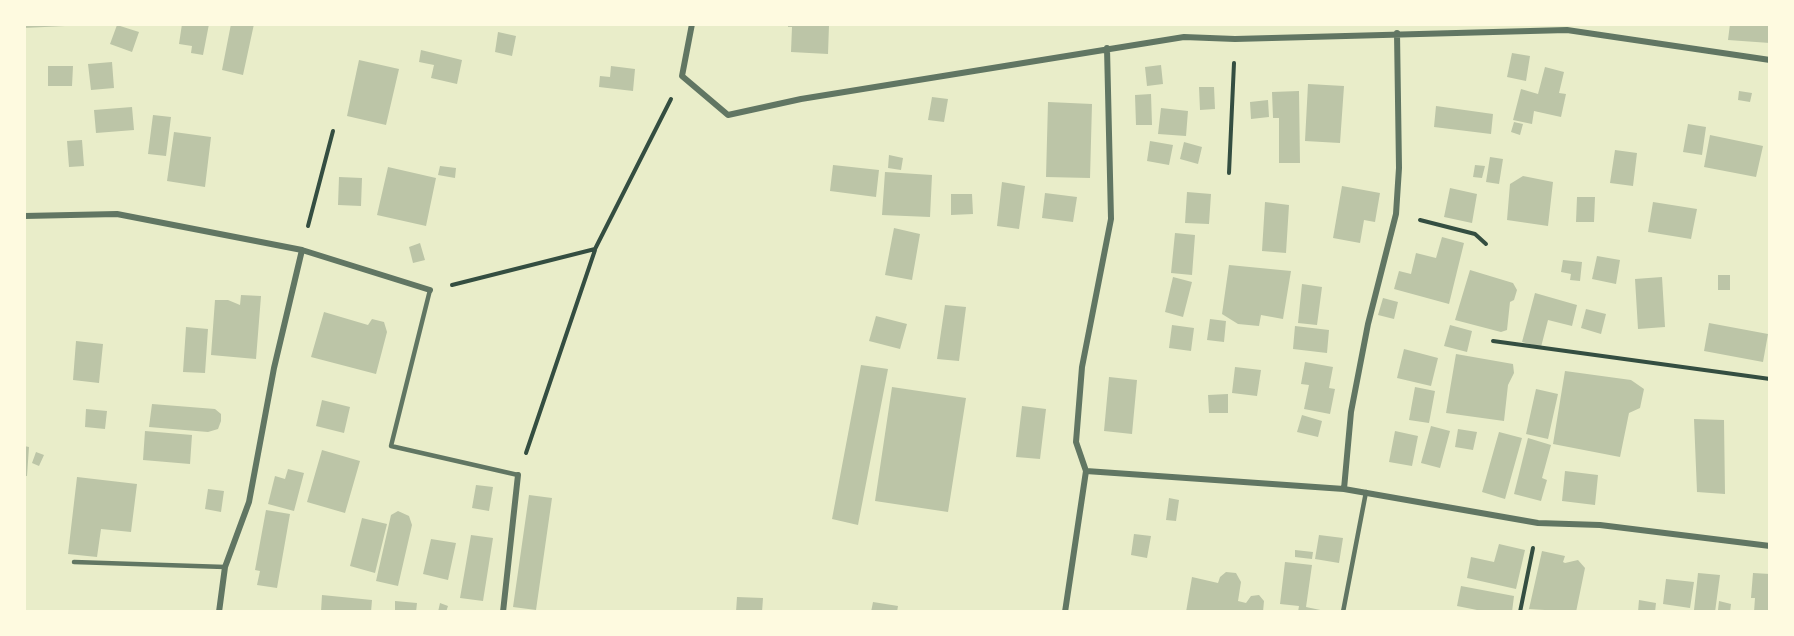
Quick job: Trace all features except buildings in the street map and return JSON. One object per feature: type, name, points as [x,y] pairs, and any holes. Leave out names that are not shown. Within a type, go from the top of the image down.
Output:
[{"type":"street","points":[[692,24],[682,76],[728,115],[801,99],[1184,37],[1235,39],[1567,30],[1770,60]]},
{"type":"street","points":[[1344,489],[1351,412],[1368,324],[1396,214],[1399,168],[1397,33]]},
{"type":"street","points":[[1065,612],[1086,471],[1076,442],[1082,367],[1111,219],[1107,48]]},
{"type":"street","points":[[24,216],[117,214],[302,250],[430,290]]},
{"type":"street","points":[[219,612],[225,567],[249,502],[274,368],[302,250]]},
{"type":"street","points":[[1086,471],[1344,489],[1538,523],[1600,525],[1770,546]]},
{"type":"street","points":[[503,612],[518,475]]},
{"type":"lane","points":[[430,290],[391,446],[518,475]]},
{"type":"lane","points":[[1343,612],[1366,492]]},
{"type":"lane","points":[[74,562],[225,567]]},
{"type":"path","points":[[1229,173],[1235,39]]},
{"type":"path","points":[[518,475],[596,249],[682,76]]},
{"type":"path","points":[[302,250],[333,131]]},
{"type":"path","points":[[1396,214],[1475,234],[1485,244]]},
{"type":"path","points":[[430,290],[596,249]]},
{"type":"path","points":[[1493,341],[1770,379]]},
{"type":"path","points":[[1520,612],[1538,523]]}]
